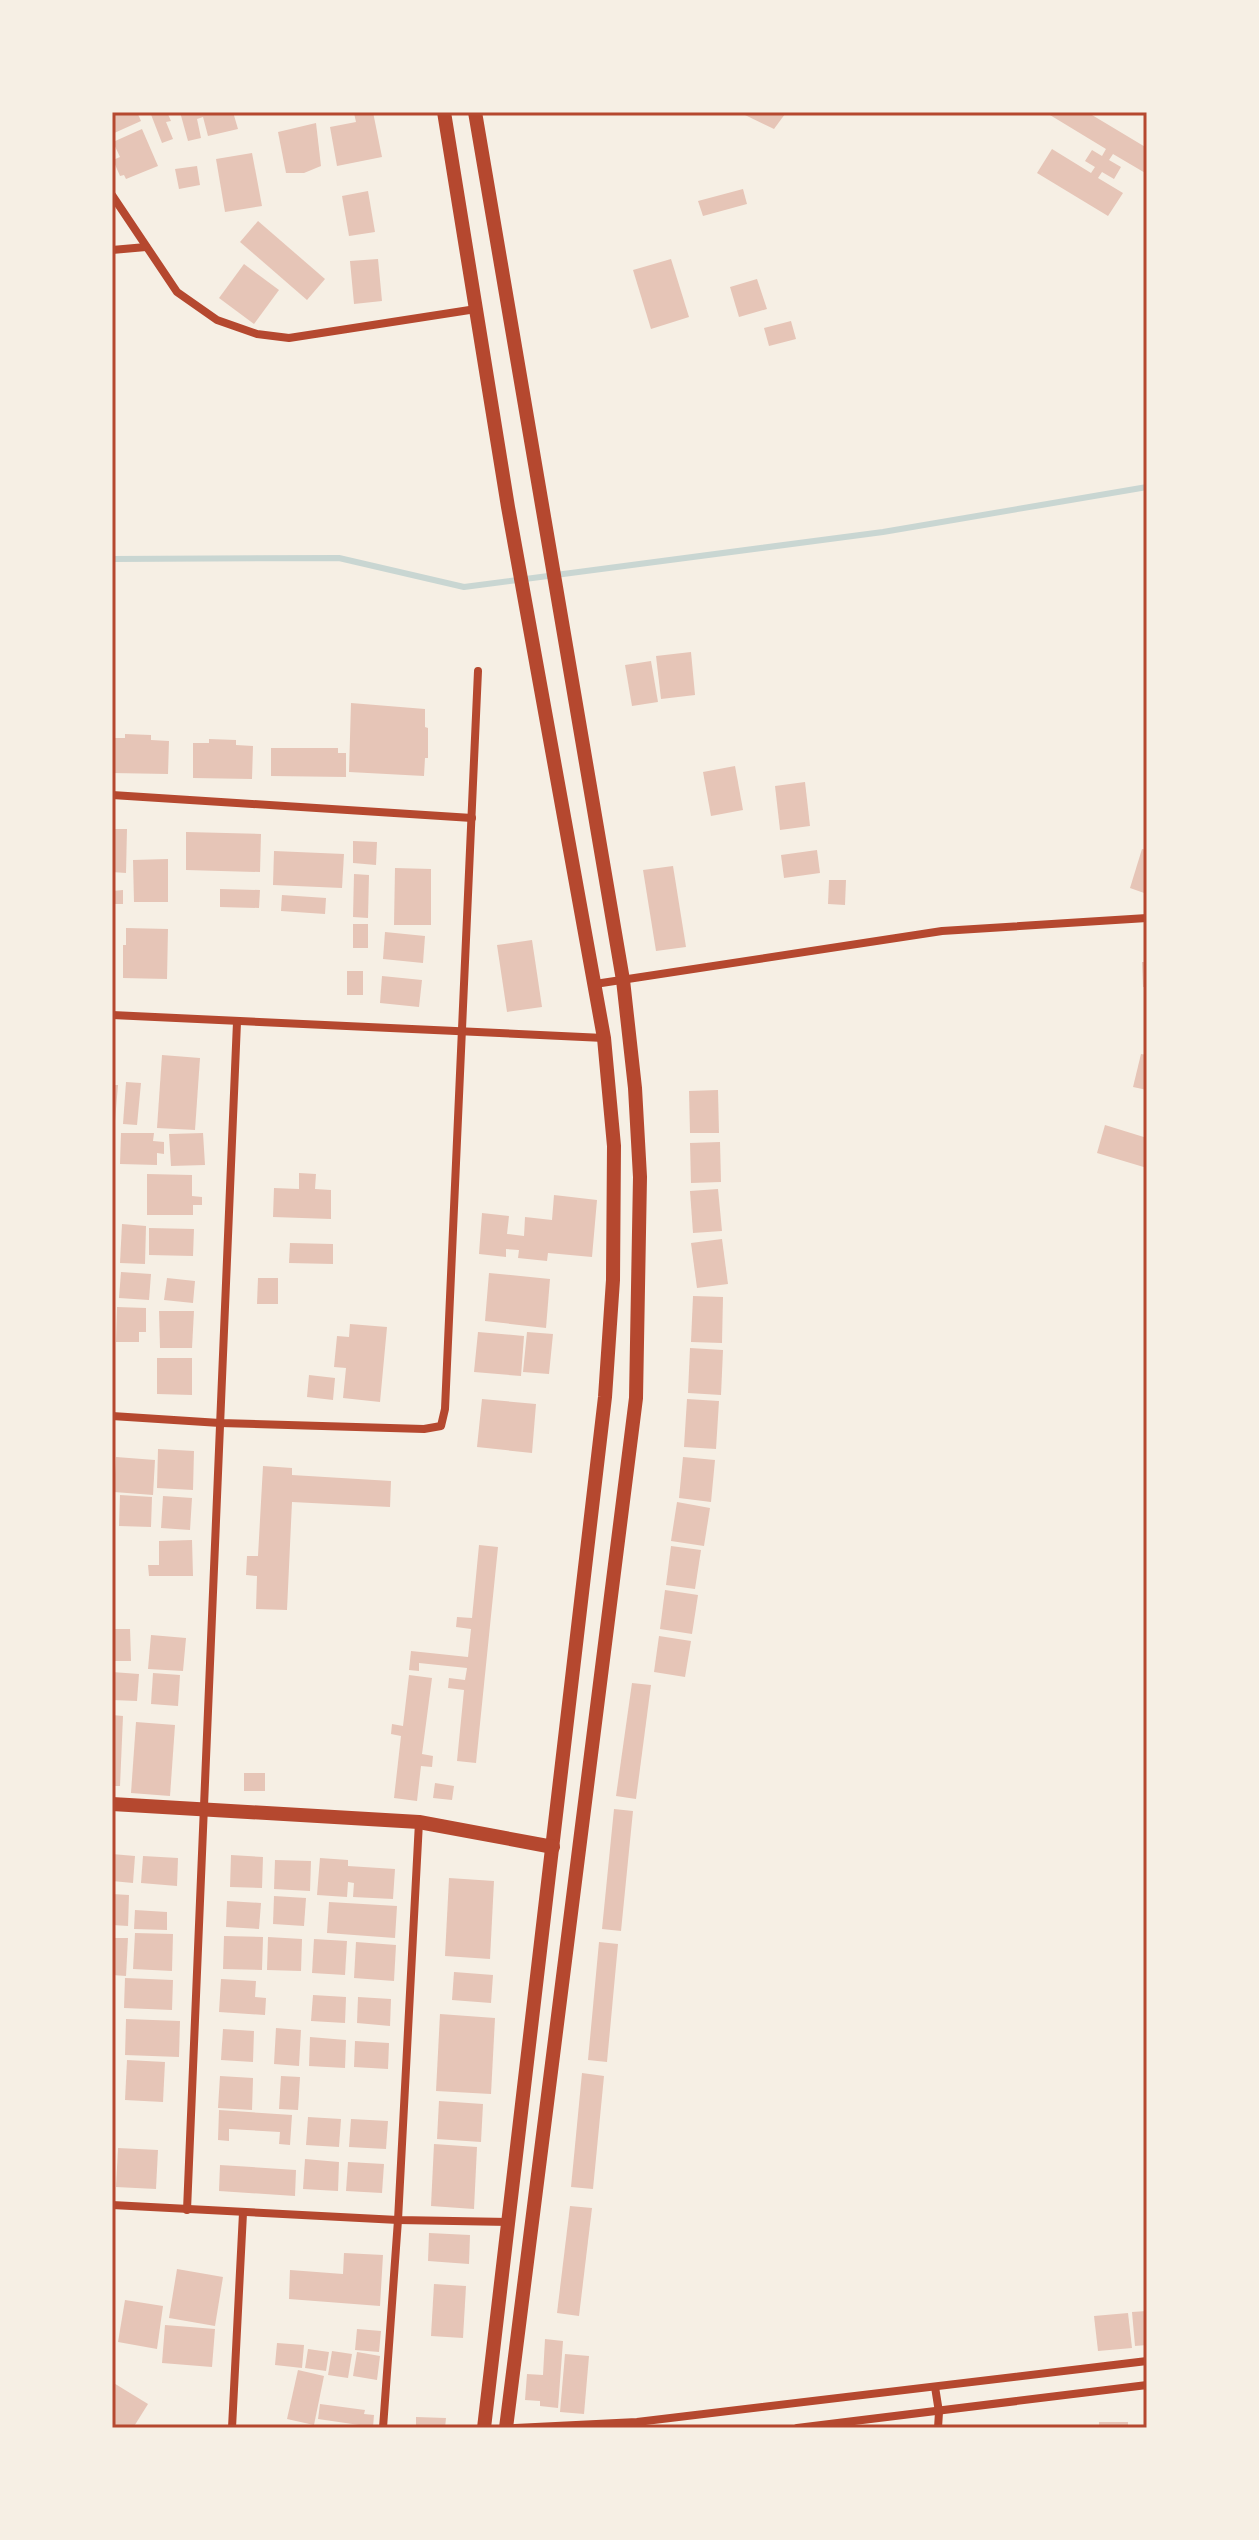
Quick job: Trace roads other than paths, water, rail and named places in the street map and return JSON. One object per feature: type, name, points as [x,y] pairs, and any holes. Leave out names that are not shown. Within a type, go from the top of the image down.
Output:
[{"type":"main road","points":[[444,112],[508,507],[604,1038],[614,1146],[611,1309],[595,1498],[484,2427]]},
{"type":"main road","points":[[475,112],[623,980],[635,1088],[640,1177],[636,1398],[504,2428]]},
{"type":"main road","points":[[112,1804],[419,1822],[553,1847]]},
{"type":"street","points":[[112,195],[177,292],[217,320],[257,334],[289,338],[476,309]]},
{"type":"street","points":[[112,250],[146,247]]},
{"type":"street","points":[[112,1416],[220,1423],[424,1429],[441,1426],[445,1409],[478,671]]},
{"type":"street","points":[[112,795],[472,818]]},
{"type":"street","points":[[595,984],[942,931],[1147,918]]},
{"type":"street","points":[[112,1015],[604,1038]]},
{"type":"street","points":[[187,2210],[237,1022]]},
{"type":"street","points":[[383,2428],[398,2220],[419,1822]]},
{"type":"street","points":[[112,2205],[398,2220],[509,2222]]},
{"type":"street","points":[[232,2428],[243,2213]]},
{"type":"street","points":[[515,2428],[637,2422],[1147,2361]]},
{"type":"street","points":[[797,2428],[833,2426],[1147,2385]]},
{"type":"street","points":[[935,2387],[938,2428]]},
{"type":"street","points":[[484,2427],[504,2428]]},
{"type":"waterway","points":[[112,559],[339,558],[464,587],[883,532],[1147,487]]}]
